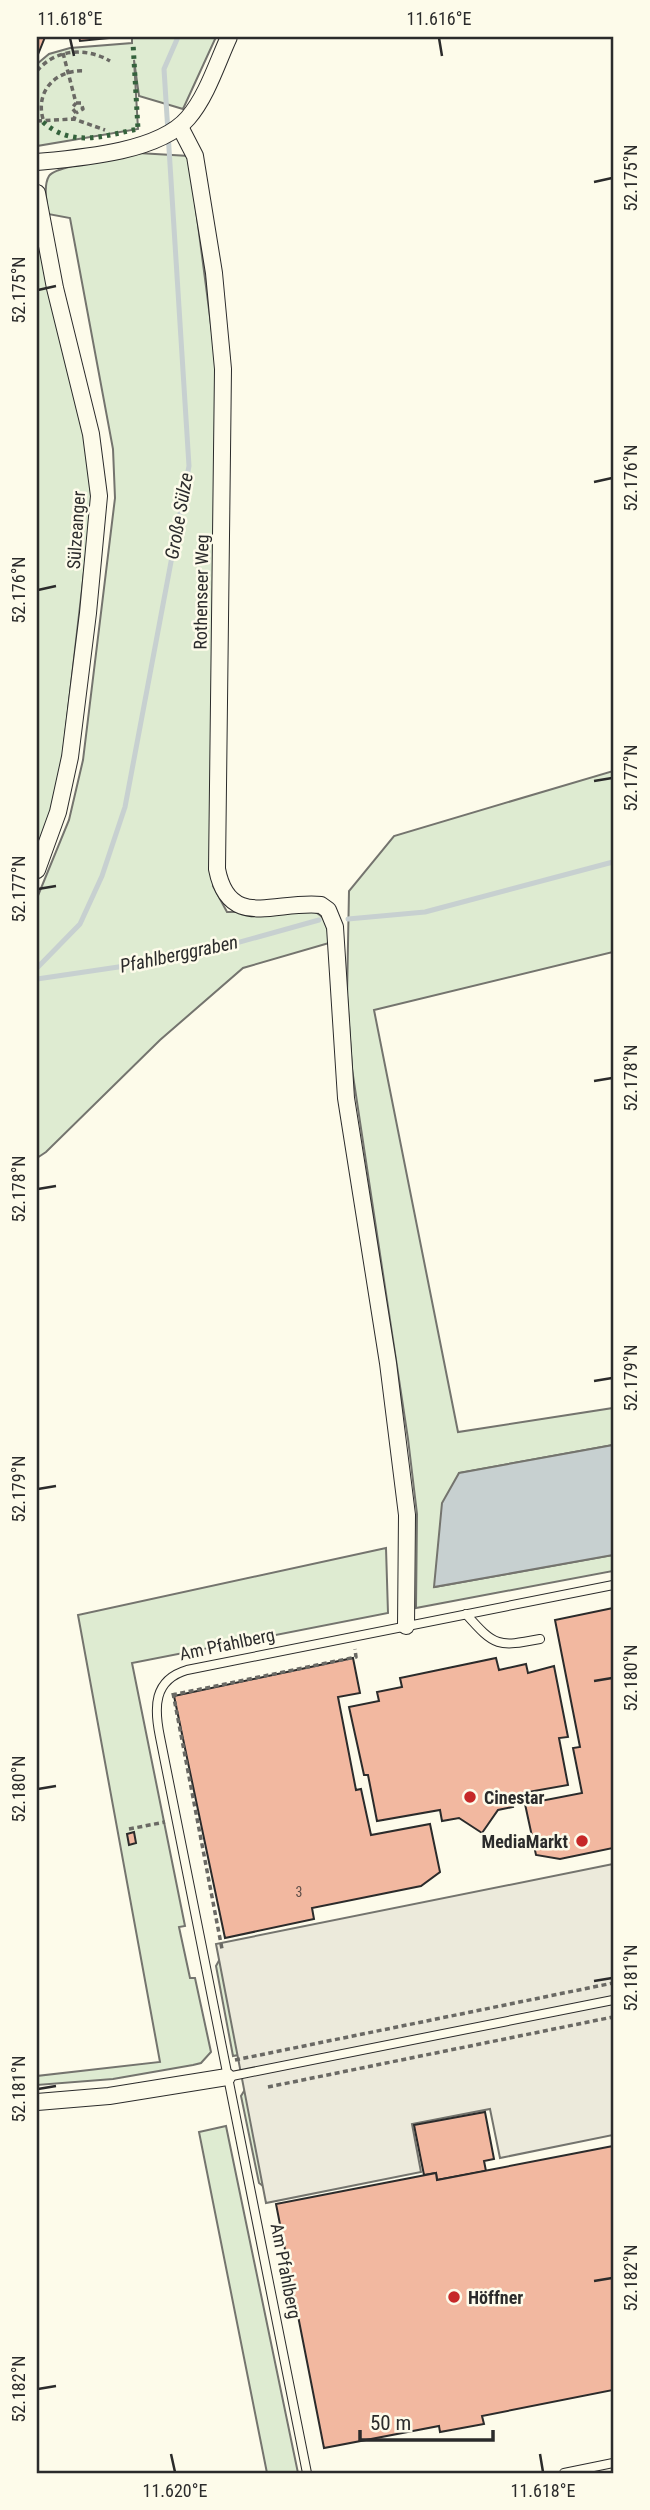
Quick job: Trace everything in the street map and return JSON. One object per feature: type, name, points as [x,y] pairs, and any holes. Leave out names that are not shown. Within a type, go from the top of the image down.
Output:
[{"type":"street","points":[[37,162],[152,143],[176,130],[194,109],[229,37]]},
{"type":"street","name":"Rothenseer Weg","points":[[176,130],[195,156],[214,273],[223,369],[216,858],[219,880],[224,893],[235,905],[251,908],[318,905],[328,910],[334,926],[346,1098],[388,1363],[407,1515],[406,1626]]},
{"type":"street","name":"Sülzeanger","points":[[37,193],[55,288],[91,435],[99,496],[70,757],[58,812],[37,870]]},
{"type":"street","points":[[37,2102],[109,2096],[226,2070]]},
{"type":"lane","name":"Am Pfahlberg","points":[[307,2473],[155,1714],[157,1698],[170,1678],[187,1670],[613,1585]]},
{"type":"lane","points":[[466,1614],[495,1643],[505,1646],[540,1639]]},
{"type":"lane","points":[[226,2070],[613,2000]]},
{"type":"lane","points":[[564,2473],[613,2463]]},
{"type":"path","points":[[37,71],[51,57],[63,53],[98,54],[110,61]]},
{"type":"path","points":[[63,53],[76,103]]},
{"type":"path","points":[[43,119],[40,103],[43,92],[50,83],[68,72],[85,71]]},
{"type":"path","points":[[74,119],[76,113],[83,109],[81,103],[76,103]]},
{"type":"path","points":[[76,103],[72,108],[76,113]]},
{"type":"path","points":[[37,121],[74,119],[105,130]]},
{"type":"path","points":[[157,1698],[356,1657],[353,1637]]},
{"type":"path","points":[[170,1678],[222,1949]]},
{"type":"path","points":[[129,1829],[176,1820]]},
{"type":"path","points":[[226,2070],[613,1983]]},
{"type":"path","points":[[268,2087],[613,2017]]},
{"type":"green space","points":[[132,37],[216,37],[183,109],[139,96],[134,60],[138,129],[37,146],[37,64],[49,54],[70,48],[132,43]]},
{"type":"green space","points":[[138,153],[189,156],[216,363],[213,886],[227,912],[317,913],[326,923],[329,943],[243,968],[160,1040],[37,1158],[37,898],[69,820],[83,760],[115,498],[113,449],[70,218],[48,214],[46,185],[49,176],[63,168]]},
{"type":"green space","points":[[37,236],[86,435],[93,494],[62,762],[52,811],[37,851]]},
{"type":"green space","points":[[613,771],[613,952],[374,1010],[458,1432],[613,1408],[613,1445],[459,1473],[435,1587],[613,1555],[613,1571],[416,1608],[417,1514],[352,1069],[347,996],[349,891],[394,836]]},
{"type":"green space","points":[[386,1548],[388,1613],[132,1663],[185,1926],[179,1927],[190,1978],[195,1978],[211,2052],[201,2063],[193,2065],[113,2079],[37,2085],[37,2076],[160,2062],[78,1615]]},
{"type":"green space","points":[[221,1957],[254,2052],[233,2056],[216,1966]]},
{"type":"green space","points":[[246,2088],[267,2189],[259,2183],[241,2096]]},
{"type":"green space","points":[[226,2126],[298,2473],[267,2473],[199,2132]]},
{"type":"shaded area","points":[[613,1445],[613,1555],[434,1587],[442,1503],[459,1473]]},
{"type":"shaded area","points":[[613,1864],[613,2135],[500,2158],[490,2109],[412,2124],[421,2172],[266,2203],[216,1944]]},
{"type":"building","points":[[37,37],[45,37],[37,57]]},
{"type":"building","points":[[79,37],[119,37],[80,41]]},
{"type":"building","points":[[613,1608],[613,1848],[560,1859],[536,1855],[525,1804],[582,1793],[573,1748],[580,1747],[555,1620]]},
{"type":"building","points":[[353,1658],[360,1693],[338,1697],[356,1790],[361,1789],[371,1835],[430,1824],[440,1872],[421,1886],[312,1908],[314,1919],[225,1938],[174,1696]]},
{"type":"building","points":[[496,1658],[499,1670],[526,1664],[528,1673],[554,1666],[568,1737],[559,1738],[568,1785],[511,1795],[513,1807],[498,1810],[482,1833],[459,1818],[442,1821],[440,1810],[377,1821],[368,1775],[364,1775],[349,1707],[379,1701],[377,1692],[402,1687],[400,1678]]},
{"type":"building","points":[[134,1832],[136,1843],[129,1845],[127,1834]]},
{"type":"building","points":[[485,2112],[494,2159],[484,2161],[486,2171],[437,2180],[436,2173],[424,2175],[414,2125]]},
{"type":"building","name":"Höffner","points":[[613,2146],[613,2390],[482,2416],[484,2424],[440,2432],[439,2426],[324,2448],[276,2204],[436,2173],[437,2180]]},
{"type":"waterway","name":"Große Sülze","points":[[37,968],[80,924],[102,876],[125,807],[189,466],[164,69],[178,37]]},
{"type":"waterway","name":"Pfahlberggraben","points":[[348,919],[425,912],[613,862]]},
{"type":"waterway","name":"Pfahlberggraben","points":[[37,979],[186,957],[319,920]]},
{"type":"hedge","points":[[43,122],[65,135],[88,138],[138,129],[133,43]]},
{"type":"place","name":"Cinestar","points":[[470,1797]]},
{"type":"place","name":"MediaMarkt","points":[[582,1841]]},
{"type":"place","name":"Höffner","points":[[454,2297]]}]
